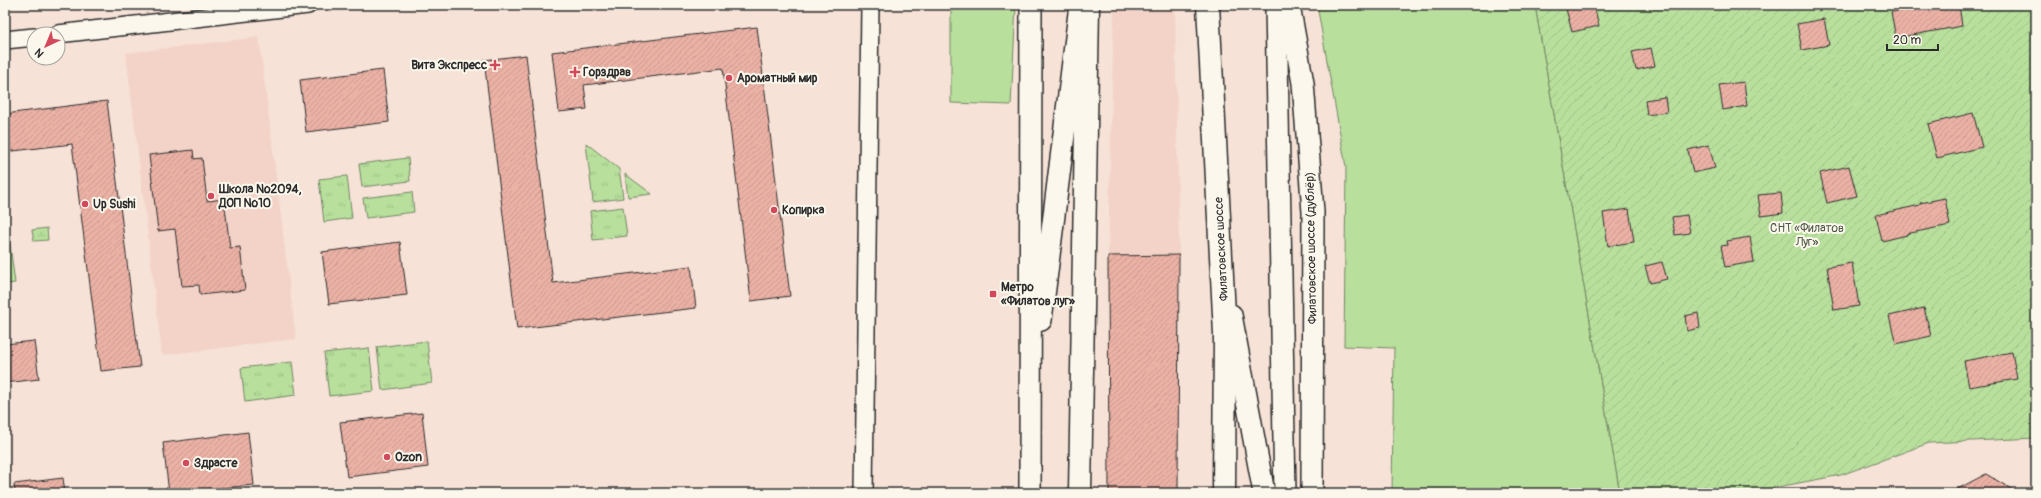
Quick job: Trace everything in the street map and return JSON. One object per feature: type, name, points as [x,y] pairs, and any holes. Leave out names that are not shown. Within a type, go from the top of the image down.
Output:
[{"type":"main road","points":[[1080,493],[1088,5]]},
{"type":"main road","name":"Филатовское шоссе","points":[[1208,5],[1223,272],[1225,334],[1224,493]]},
{"type":"street","points":[[66,33],[308,5]]},
{"type":"street","points":[[864,493],[870,5]]},
{"type":"street","points":[[1030,493],[1031,5]]},
{"type":"street","points":[[1029,416],[1080,5]]},
{"type":"street","points":[[1276,5],[1285,493]]},
{"type":"street","name":"Филатовское шоссе (дублёр)","points":[[1289,5],[1303,83],[1313,212],[1312,493]]},
{"type":"street","points":[[5,40],[26,38]]},
{"type":"street","points":[[1223,272],[1264,493]]},
{"type":"shaded area","points":[[1114,5],[1175,5],[1179,256],[1108,256]]},
{"type":"shaded area","name":"Школа №2094, ДОП №10","points":[[259,37],[296,339],[162,355],[126,53]]},
{"type":"green space","points":[[951,5],[1016,5],[1011,105],[951,103]]},
{"type":"green space","points":[[1317,5],[1535,5],[1620,493],[1392,493],[1394,348],[1344,346],[1346,167]]},
{"type":"green space","name":"СНТ «Филатов Луг»","points":[[1535,5],[2036,5],[2036,438],[1929,443],[1841,475],[1746,493],[1620,493]]},
{"type":"green space","points":[[586,143],[619,169],[623,198],[593,202]]},
{"type":"green space","points":[[408,158],[410,181],[362,187],[359,164]]},
{"type":"green space","points":[[625,174],[652,194],[628,197]]},
{"type":"green space","points":[[347,176],[352,218],[324,222],[319,179]]},
{"type":"green space","points":[[412,192],[414,212],[366,218],[363,198]]},
{"type":"green space","points":[[623,207],[627,236],[593,240],[590,211]]},
{"type":"green space","points":[[5,222],[7,222],[15,283],[5,284]]},
{"type":"green space","points":[[47,228],[48,240],[34,241],[32,230]]},
{"type":"green space","points":[[427,341],[432,383],[382,390],[377,347]]},
{"type":"green space","points":[[369,348],[374,391],[329,396],[324,353]]},
{"type":"green space","points":[[292,362],[296,395],[245,402],[241,368]]},
{"type":"building","points":[[1565,5],[1594,5],[1599,26],[1572,32]]},
{"type":"building","points":[[1929,5],[1959,5],[1962,26],[1896,38],[1891,12]]},
{"type":"building","points":[[1824,19],[1829,45],[1802,50],[1797,24]]},
{"type":"building","points":[[757,27],[790,296],[751,301],[723,68],[584,85],[587,109],[559,112],[552,52]]},
{"type":"building","points":[[1651,48],[1655,66],[1636,70],[1632,52]]},
{"type":"building","points":[[526,55],[553,283],[691,266],[696,308],[517,329],[484,60]]},
{"type":"building","points":[[383,70],[389,122],[306,132],[300,80]]},
{"type":"building","points":[[1744,82],[1747,106],[1723,110],[1719,85]]},
{"type":"building","points":[[1665,97],[1667,112],[1647,115],[1645,100]]},
{"type":"building","points":[[107,101],[140,367],[101,371],[72,144],[5,152],[5,114]]},
{"type":"building","points":[[1973,113],[1982,147],[1937,158],[1928,124]]},
{"type":"building","points":[[1709,145],[1715,168],[1693,173],[1688,150]]},
{"type":"building","points":[[193,150],[194,159],[202,158],[207,201],[224,199],[230,248],[240,247],[245,290],[200,295],[199,285],[182,286],[175,229],[158,231],[149,155]]},
{"type":"building","points":[[1849,166],[1857,196],[1827,203],[1820,173]]},
{"type":"building","points":[[1781,193],[1783,213],[1761,216],[1758,195]]},
{"type":"building","points":[[1945,198],[1950,225],[1906,234],[1907,235],[1882,241],[1876,215]]},
{"type":"building","points":[[1629,209],[1634,242],[1608,246],[1603,213]]},
{"type":"building","points":[[1687,215],[1690,233],[1675,235],[1672,217]]},
{"type":"building","points":[[1750,237],[1754,262],[1725,267],[1721,246],[1728,245],[1727,241]]},
{"type":"building","points":[[400,242],[407,295],[329,304],[322,252]]},
{"type":"building","points":[[1179,255],[1178,493],[1109,493],[1108,256]]},
{"type":"building","points":[[1662,262],[1667,279],[1650,283],[1645,266]]},
{"type":"building","points":[[1852,263],[1859,306],[1834,310],[1827,267]]},
{"type":"building","points":[[1924,308],[1931,336],[1896,344],[1889,316]]},
{"type":"building","points":[[1698,313],[1700,328],[1687,331],[1685,316]]},
{"type":"building","points":[[34,341],[39,379],[5,383],[5,344]]},
{"type":"building","points":[[2012,352],[2017,379],[1969,387],[1964,361]]},
{"type":"building","points":[[422,413],[428,467],[347,477],[340,422]]},
{"type":"building","points":[[248,432],[254,485],[169,493],[163,443]]},
{"type":"building","points":[[1986,474],[2018,493],[1950,493]]},
{"type":"building","points":[[63,478],[65,493],[15,493],[14,484]]},
{"type":"place","name":"Вита Экспресс","points":[[495,65]]},
{"type":"place","name":"Горздрав","points":[[575,72]]},
{"type":"place","name":"Ароматный мир","points":[[729,78]]},
{"type":"place","name":"Школа №2094, ДОП №10","points":[[211,196]]},
{"type":"place","name":"Up Sushi","points":[[85,204]]},
{"type":"place","name":"Копирка","points":[[774,210]]},
{"type":"place","name":"Метро «Филатов луг»","points":[[993,294]]},
{"type":"place","name":"Ozon","points":[[387,457]]},
{"type":"place","name":"Здрасте","points":[[186,463]]}]
